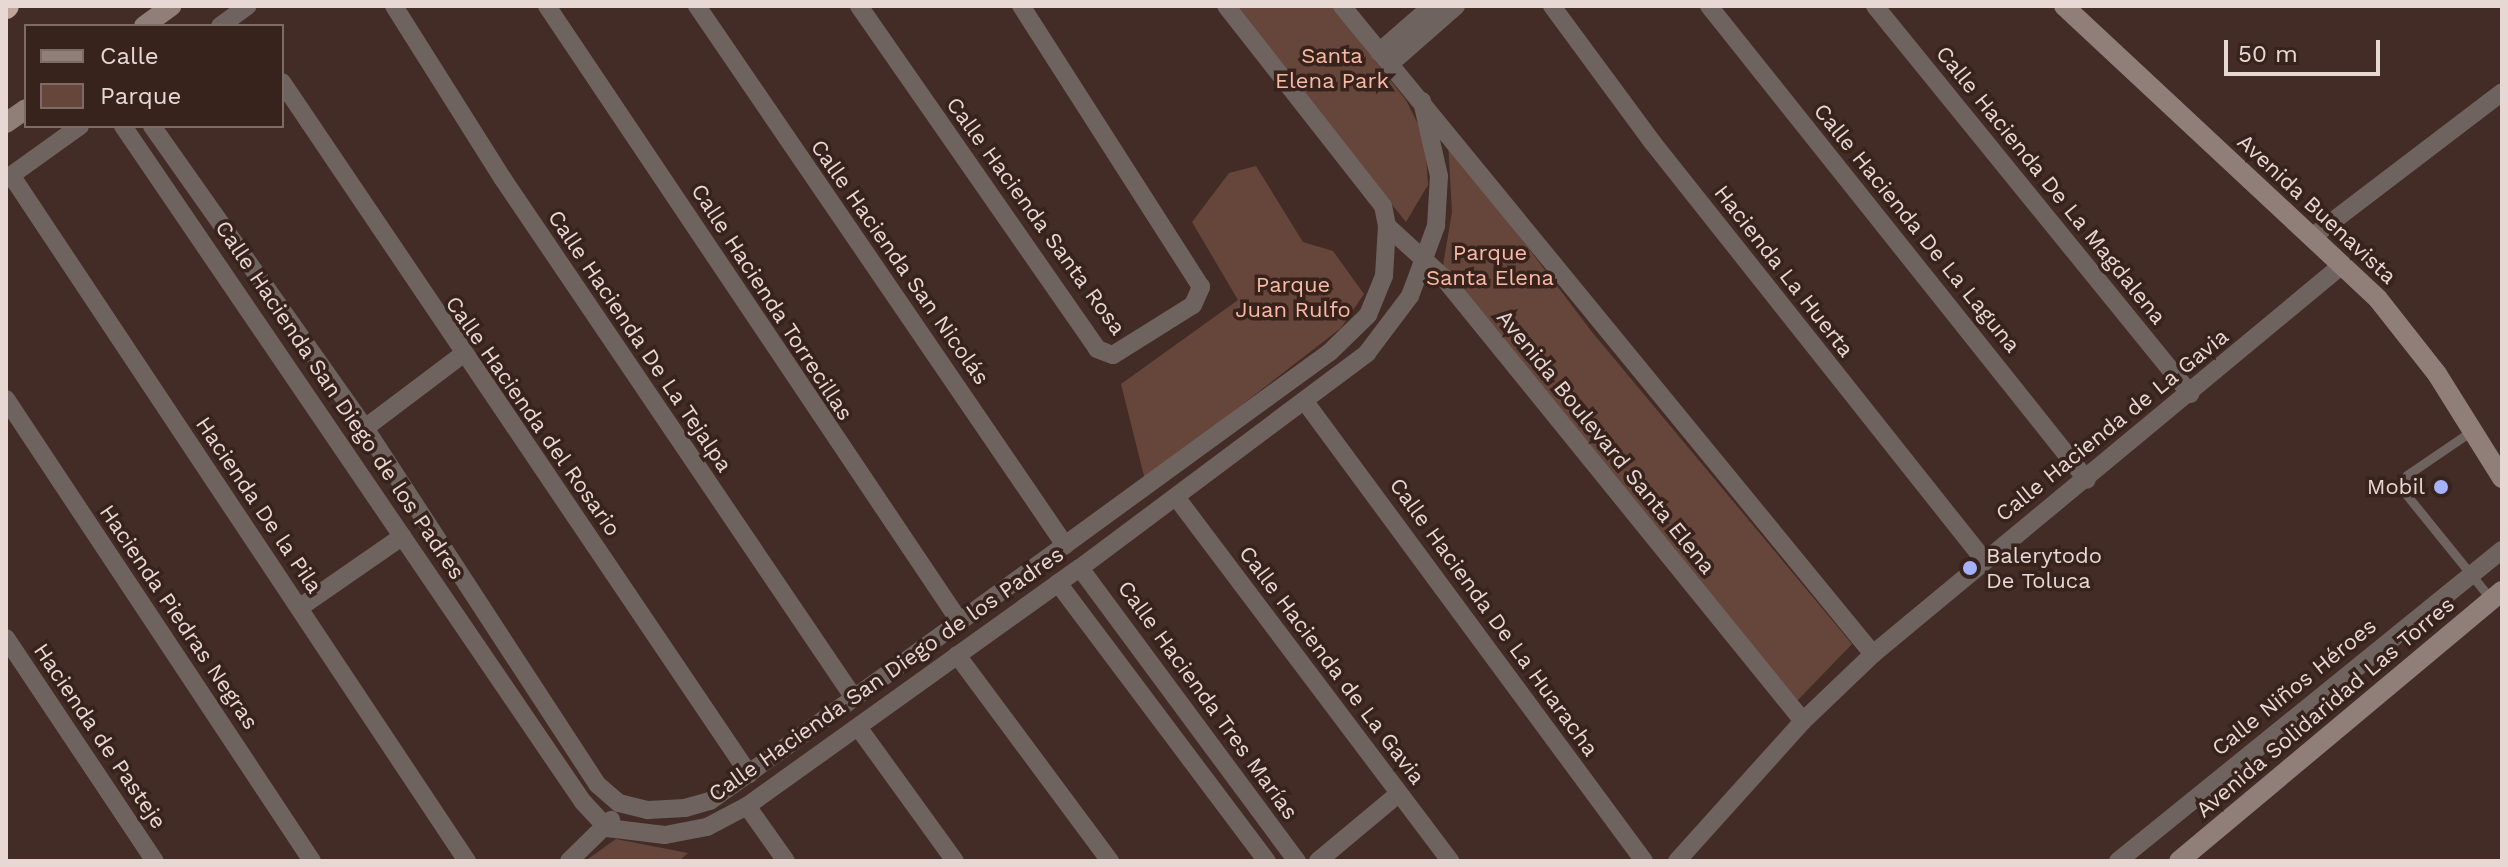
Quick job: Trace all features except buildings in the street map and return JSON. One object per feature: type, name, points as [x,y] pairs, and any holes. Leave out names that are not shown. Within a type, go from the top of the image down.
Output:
[{"type":"main road","points":[[147,24],[172,6]]},
{"type":"main road","name":"Avenida Buenavista","points":[[2070,8],[2342,265],[2407,332],[2502,478]]},
{"type":"main road","points":[[6,123],[24,110]]},
{"type":"main road","name":"Avenida Solidaridad Las Torres","points":[[2179,861],[2496,595]]},
{"type":"street","name":"Calle Hacienda De La Tejalpa","points":[[394,6],[503,179],[854,698]]},
{"type":"street","name":"Calle Hacienda Torrecillas","points":[[547,6],[960,622]]},
{"type":"street","name":"Calle Hacienda San Nicolás","points":[[697,6],[1065,545]]},
{"type":"street","name":"Calle Hacienda Santa Rosa","points":[[859,6],[1097,349],[1113,355],[1193,305],[1201,287],[1021,6]]},
{"type":"street","name":"Avenida Boulevard Santa Elena","points":[[1226,6],[1374,190],[1387,226],[1425,258],[1803,721]]},
{"type":"street","points":[[1342,6],[1873,654]]},
{"type":"street","points":[[1384,58],[1432,6]]},
{"type":"street","points":[[1384,58],[1456,6]]},
{"type":"street","name":"Hacienda La Huerta","points":[[1552,6],[1653,143],[1984,560]]},
{"type":"street","name":"Calle Hacienda De La Laguna","points":[[1709,6],[2087,480]]},
{"type":"street","name":"Calle Hacienda De La Magdalena","points":[[1875,6],[2190,394]]},
{"type":"street","points":[[224,24],[244,15]]},
{"type":"street","name":"Calle Hacienda del Rosario","points":[[284,85],[462,355],[749,774]]},
{"type":"street","points":[[2312,237],[2502,92]]},
{"type":"street","name":"Calle Hacienda San Diego de los Padres","points":[[124,128],[258,318],[583,802],[607,828],[647,835],[686,833],[747,806],[1306,403],[1387,331],[1410,296],[1436,226],[1439,176],[1422,101]]},
{"type":"street","points":[[9,177],[77,128]]},
{"type":"street","name":"Calle Hacienda San Diego de los Padres","points":[[153,128],[365,428],[598,785],[619,803],[648,810],[685,808],[710,801],[1330,352],[1368,315],[1381,289],[1387,226]]},
{"type":"street","name":"Hacienda De la Pila","points":[[9,177],[467,861]]},
{"type":"street","name":"Calle Hacienda de La Gavia","points":[[1677,861],[1803,721],[1873,654],[1984,560],[2087,480],[2342,265]]},
{"type":"street","points":[[258,318],[277,304]]},
{"type":"street","points":[[365,428],[462,355]]},
{"type":"street","name":"Hacienda Piedras Negras","points":[[6,399],[312,861]]},
{"type":"street","name":"Calle Hacienda De La Huaracha","points":[[1306,403],[1643,860]]},
{"type":"street","points":[[1212,438],[1229,458]]},
{"type":"street","name":"Calle Hacienda de La Gavia","points":[[1176,497],[1450,861]]},
{"type":"street","points":[[299,608],[403,536]]},
{"type":"street","name":"Calle Niños Héroes","points":[[2118,861],[2502,550]]},
{"type":"street","name":"Calle Hacienda Tres Marías","points":[[1080,568],[1297,861]]},
{"type":"street","points":[[1058,583],[1267,861]]},
{"type":"street","points":[[461,624],[481,607]]},
{"type":"street","name":"Hacienda de Pasteje","points":[[6,638],[155,861]]},
{"type":"street","points":[[957,655],[1110,861]]},
{"type":"street","points":[[889,673],[904,692]]},
{"type":"street","points":[[858,727],[955,861]]},
{"type":"street","points":[[1211,788],[1231,772]]},
{"type":"street","points":[[1318,861],[1398,794]]},
{"type":"street","points":[[569,861],[607,828],[619,803]]},
{"type":"street","points":[[747,806],[786,861]]},
{"type":"lane","points":[[2473,430],[2407,475],[2401,488],[2472,573],[2496,595]]},
{"type":"green space","name":"Santa Elena Park","points":[[1232,6],[1332,6],[1406,100],[1425,138],[1428,185],[1406,222]]},
{"type":"green space","name":"Parque Santa Elena","points":[[1448,142],[1592,332],[1852,644],[1796,702],[1442,271],[1452,212]]},
{"type":"green space","name":"Parque Juan Rulfo","points":[[1256,166],[1303,242],[1333,251],[1364,294],[1341,328],[1145,480],[1121,384],[1238,300],[1192,222],[1229,173]]},
{"type":"green space","points":[[616,839],[688,853],[679,861],[585,861]]},
{"type":"place","name":"Mobil","points":[[2441,487]]},
{"type":"place","name":"Balerytodo De Toluca","points":[[1970,568]]}]
